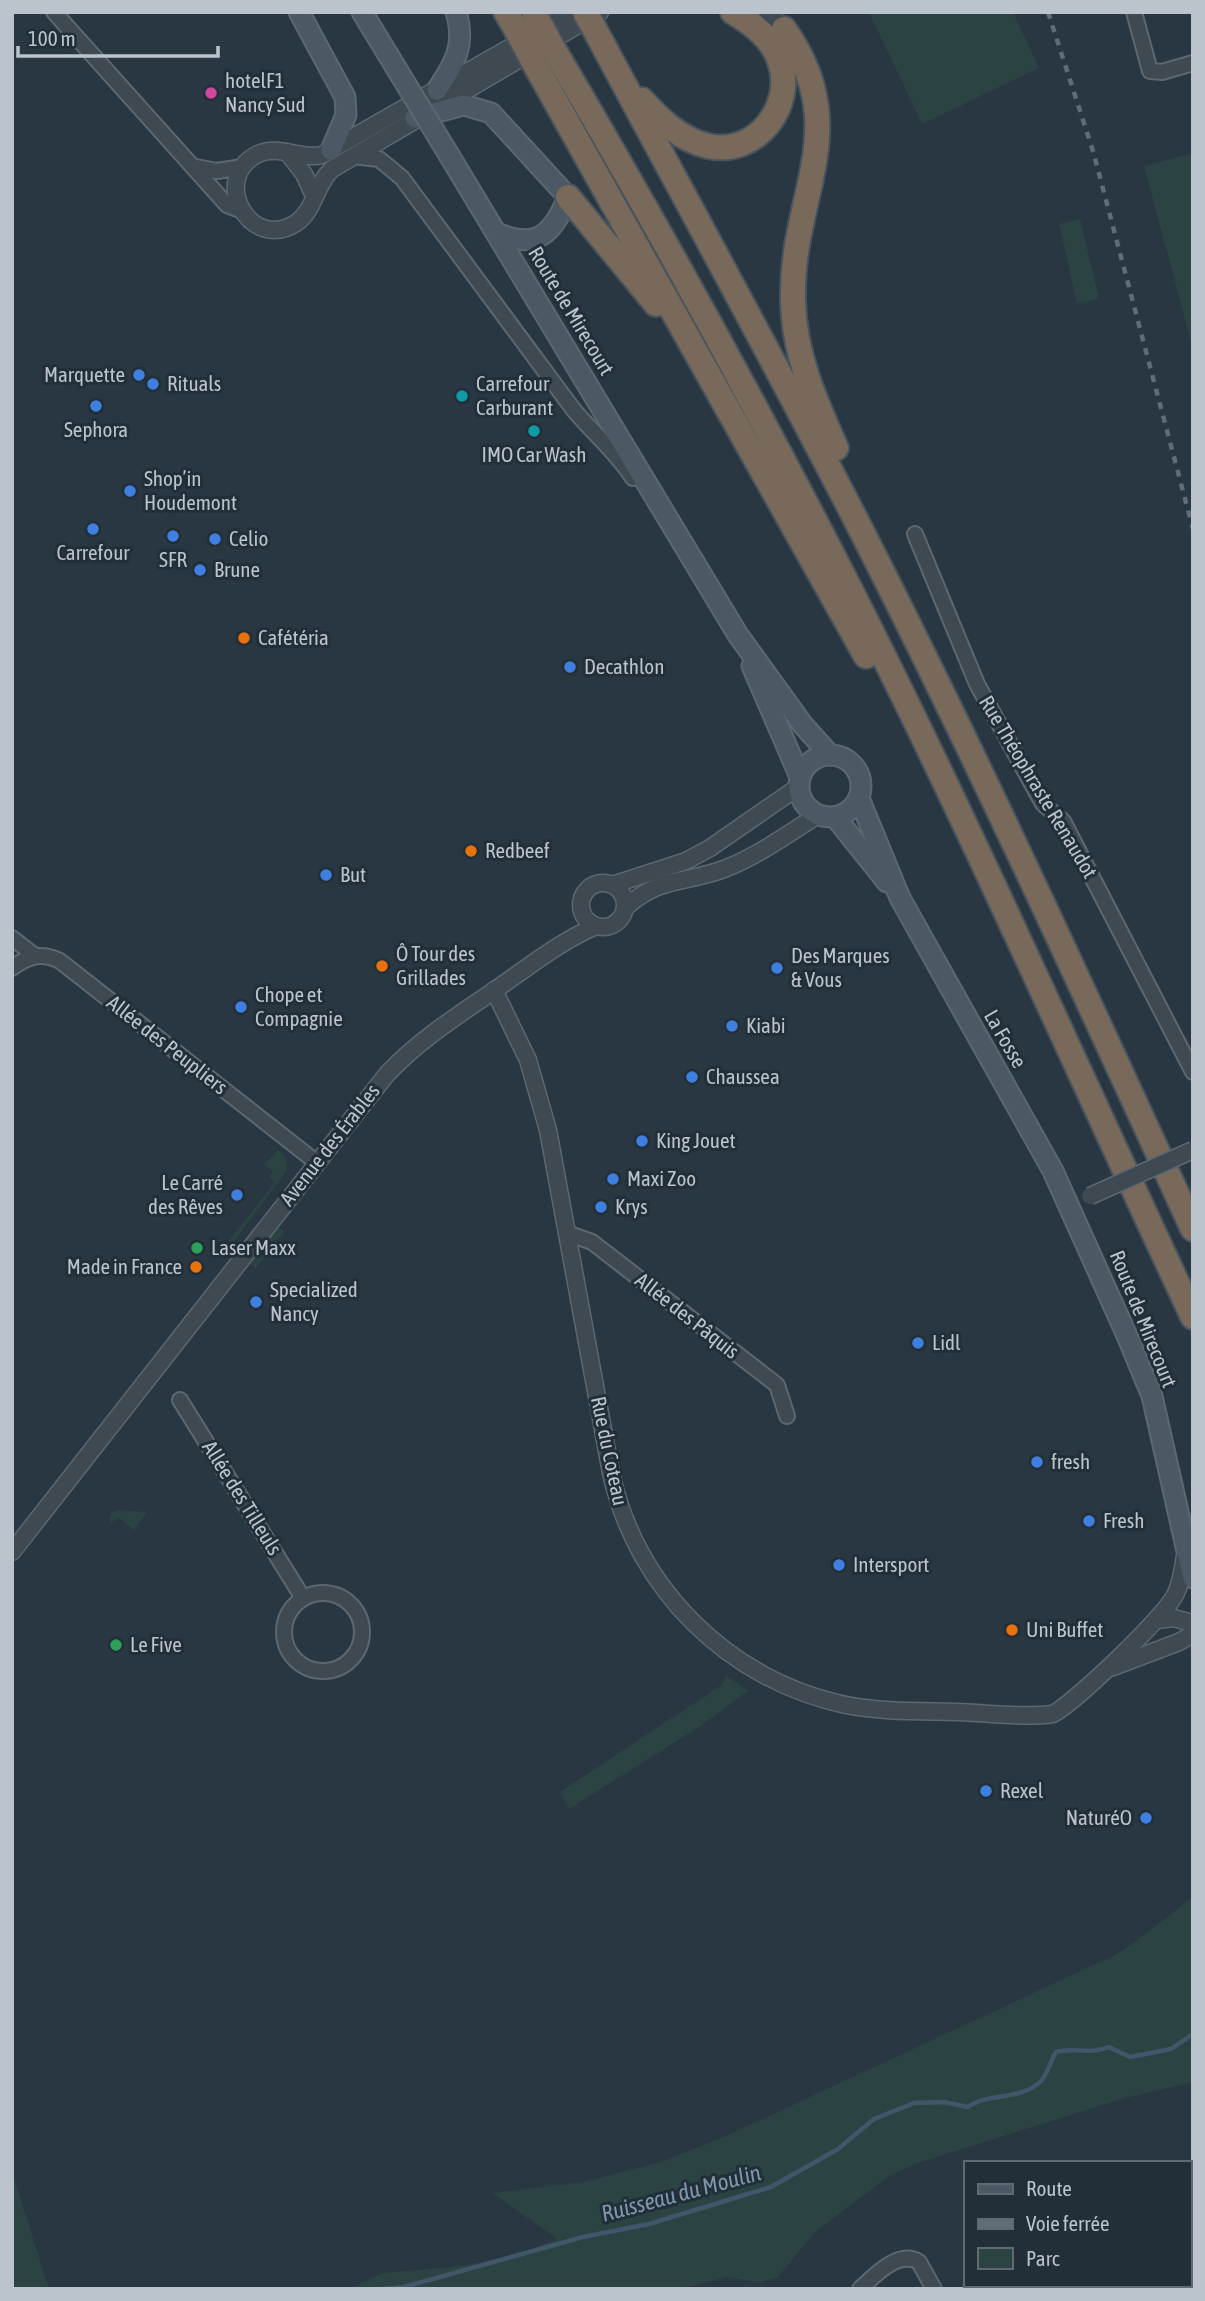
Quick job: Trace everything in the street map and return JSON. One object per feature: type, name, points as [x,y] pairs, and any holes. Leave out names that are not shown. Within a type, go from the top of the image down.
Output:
[{"type":"highway","points":[[619,74],[657,116],[698,143],[726,148],[754,138],[776,114],[785,85],[783,73],[780,60],[764,35],[733,12]]},
{"type":"highway","points":[[522,17],[746,442],[889,696],[936,765]]},
{"type":"highway","points":[[593,18],[619,74],[858,524],[1011,835],[1193,1229]]},
{"type":"highway","points":[[776,21],[802,54],[818,100],[815,161],[803,216],[794,288],[797,342],[810,391],[855,491],[858,524]]},
{"type":"highway","points":[[544,55],[671,250],[851,590],[936,765],[1193,1317]]},
{"type":"highway","points":[[568,197],[652,298],[746,442]]},
{"type":"main road","points":[[299,12],[345,97],[346,115],[331,150]]},
{"type":"main road","name":"Route de Mirecourt","points":[[364,12],[738,635],[803,725],[830,755]]},
{"type":"main road","points":[[437,90],[457,60],[461,46],[456,12]]},
{"type":"main road","points":[[415,118],[464,105],[491,113],[568,197],[559,219],[543,235],[523,241],[497,233]]},
{"type":"main road","name":"Route de Mirecourt","points":[[738,635],[799,782]]},
{"type":"main road","points":[[830,755],[847,759],[859,772],[862,790],[850,811],[826,816],[804,804],[799,782],[808,764],[830,755]]},
{"type":"main road","name":"La Fosse","points":[[859,798],[900,898],[1018,1106],[1069,1204]]},
{"type":"main road","name":"La Fosse","points":[[826,816],[900,898]]},
{"type":"main road","name":"Route de Mirecourt","points":[[1069,1204],[1152,1396],[1193,1578]]},
{"type":"street","points":[[54,12],[196,167],[227,205],[240,210],[259,227],[284,228],[305,215],[325,175],[415,118],[593,18]]},
{"type":"street","points":[[240,210],[235,195],[242,167],[252,157],[265,151],[315,156],[331,150],[572,12]]},
{"type":"street","points":[[1134,12],[1150,71],[1162,72],[1193,63]]},
{"type":"street","points":[[287,152],[304,174],[314,197]]},
{"type":"street","points":[[353,156],[372,157],[394,170],[573,409],[602,444],[618,455],[646,496],[666,512]]},
{"type":"street","points":[[196,167],[218,171],[242,167]]},
{"type":"street","name":"Rue Théophraste Renaudot","points":[[915,534],[977,684],[1044,804],[1063,821],[1193,1072]]},
{"type":"street","points":[[799,782],[698,854],[612,885],[600,883],[589,887],[581,898],[580,908],[584,917],[596,926],[606,927],[618,922],[625,908],[650,888],[709,874],[741,861],[826,816]]},
{"type":"street","points":[[612,885],[622,894],[625,908]]},
{"type":"street","name":"Avenue des Érables","points":[[559,945],[580,908]]},
{"type":"street","name":"Avenue des Érables","points":[[12,1552],[316,1162],[401,1059],[559,945],[596,926]]},
{"type":"street","name":"Allée des Peupliers","points":[[12,938],[34,955],[44,955],[60,961],[316,1162]]},
{"type":"street","points":[[12,968],[34,955]]},
{"type":"street","name":"Rue du Coteau","points":[[494,990],[523,1048],[542,1106],[611,1473],[621,1508],[652,1573],[682,1612],[734,1658],[774,1681],[821,1699],[874,1709],[1052,1714],[1104,1671],[1157,1620],[1177,1593],[1186,1549]]},
{"type":"street","points":[[1069,1204],[1193,1150]]},
{"type":"street","name":"Allée des Pâquis","points":[[567,1233],[592,1242],[777,1385],[787,1416]]},
{"type":"street","name":"Allée des Tilleuls","points":[[180,1400],[303,1598]]},
{"type":"street","points":[[318,1592],[334,1594],[356,1609],[362,1625],[361,1643],[354,1656],[341,1667],[330,1670],[311,1669],[290,1654],[284,1639],[286,1618],[303,1598],[318,1592]]},
{"type":"street","points":[[1157,1620],[1173,1618],[1193,1623]]},
{"type":"street","name":"Rue du Coteau","points":[[1104,1671],[1188,1642]]},
{"type":"street","points":[[860,2289],[897,2260],[909,2258],[919,2262],[933,2289]]},
{"type":"green space","points":[[869,12],[1013,12],[1039,68],[922,124]]},
{"type":"green space","points":[[1193,153],[1193,349],[1144,166]]},
{"type":"green space","points":[[1080,219],[1099,299],[1077,303],[1059,224]]},
{"type":"green space","points":[[278,1150],[286,1158],[287,1170],[225,1253],[221,1251],[275,1182],[269,1177],[273,1171],[264,1165]]},
{"type":"green space","points":[[277,1226],[284,1232],[256,1268],[248,1262]]},
{"type":"green space","points":[[116,1510],[147,1512],[134,1530],[118,1517],[110,1524],[110,1514]]},
{"type":"green space","points":[[726,1675],[748,1691],[702,1725],[569,1809],[560,1792],[722,1685]]},
{"type":"green space","points":[[1193,1897],[1193,2082],[1125,2098],[917,2163],[889,2176],[815,2232],[777,2278],[758,2282],[727,2277],[678,2289],[350,2289],[382,2273],[455,2267],[512,2256],[557,2239],[493,2193],[584,2182],[664,2161],[726,2136],[1113,1956]]},
{"type":"green space","points":[[12,2172],[49,2289],[12,2289]]},
{"type":"waterway","name":"Ruisseau du Moulin","points":[[382,2289],[404,2287],[583,2237],[649,2224],[771,2187],[838,2149],[874,2119],[914,2103],[944,2102],[968,2107],[985,2099],[1015,2094],[1033,2087],[1043,2078],[1056,2052],[1109,2047],[1130,2057],[1171,2049],[1193,2034]]},
{"type":"railway","points":[[1048,12],[1093,151],[1193,529]]},
{"type":"place","name":"hotelF1 Nancy Sud","points":[[211,93]]},
{"type":"place","name":"Marquette","points":[[139,375]]},
{"type":"place","name":"Rituals","points":[[153,384]]},
{"type":"place","name":"Carrefour Carburant","points":[[462,396]]},
{"type":"place","name":"Sephora","points":[[96,406]]},
{"type":"place","name":"IMO Car Wash","points":[[534,431]]},
{"type":"place","name":"Shop’in Houdemont","points":[[130,491]]},
{"type":"place","name":"Carrefour","points":[[93,529]]},
{"type":"place","name":"SFR","points":[[173,536]]},
{"type":"place","name":"Celio","points":[[215,539]]},
{"type":"place","name":"Brune","points":[[200,570]]},
{"type":"place","name":"Cafétéria","points":[[244,638]]},
{"type":"place","name":"Decathlon","points":[[570,667]]},
{"type":"place","name":"Redbeef","points":[[471,851]]},
{"type":"place","name":"But","points":[[326,875]]},
{"type":"place","name":"Ô Tour des Grillades","points":[[382,966]]},
{"type":"place","name":"Des Marques & Vous","points":[[777,968]]},
{"type":"place","name":"Chope et Compagnie","points":[[241,1007]]},
{"type":"place","name":"Kiabi","points":[[732,1026]]},
{"type":"place","name":"Chaussea","points":[[692,1077]]},
{"type":"place","name":"King Jouet","points":[[642,1141]]},
{"type":"place","name":"Maxi Zoo","points":[[613,1179]]},
{"type":"place","name":"Le Carré des Rêves","points":[[237,1195]]},
{"type":"place","name":"Krys","points":[[601,1207]]},
{"type":"place","name":"Laser Maxx","points":[[197,1248]]},
{"type":"place","name":"Made in France","points":[[196,1267]]},
{"type":"place","name":"Specialized Nancy","points":[[256,1302]]},
{"type":"place","name":"Lidl","points":[[918,1343]]},
{"type":"place","name":"fresh","points":[[1037,1462]]},
{"type":"place","name":"Fresh","points":[[1089,1521]]},
{"type":"place","name":"Intersport","points":[[839,1565]]},
{"type":"place","name":"Uni Buffet","points":[[1012,1630]]},
{"type":"place","name":"Le Five","points":[[116,1645]]},
{"type":"place","name":"Rexel","points":[[986,1791]]},
{"type":"place","name":"NaturéO","points":[[1146,1818]]}]
